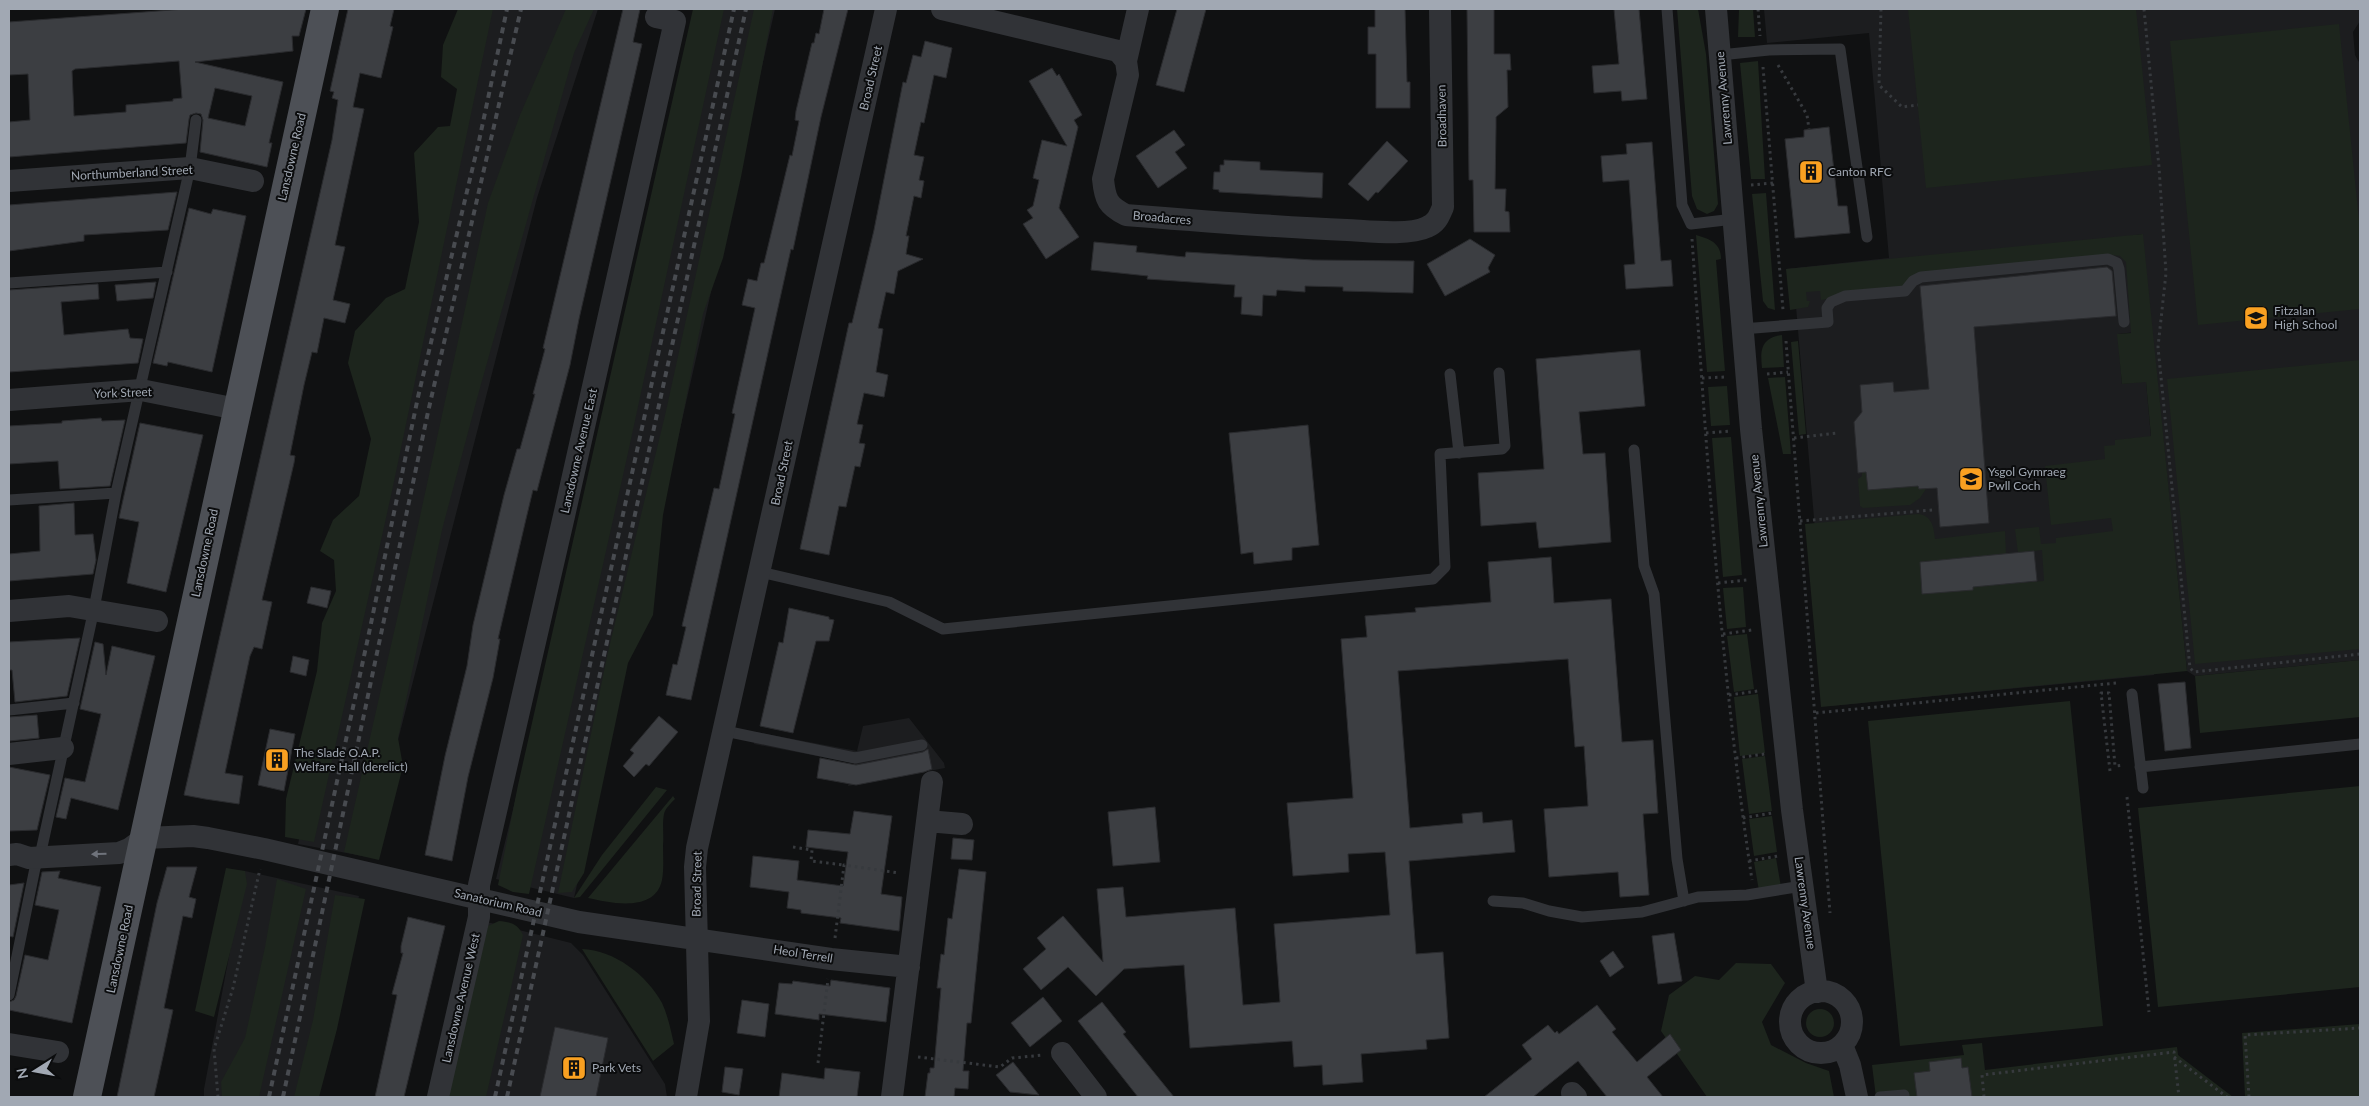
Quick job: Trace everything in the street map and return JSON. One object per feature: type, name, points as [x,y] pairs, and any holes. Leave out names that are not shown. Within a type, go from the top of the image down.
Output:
[{"type":"main road","name":"Lansdowne Road","points":[[87,1097],[326,9]]},
{"type":"street","name":"Broad Street","points":[[697,939],[695,867],[697,848],[886,9]]},
{"type":"street","points":[[942,9],[1106,47],[1118,52],[1126,61]]},
{"type":"street","name":"Broadacres","points":[[1138,9],[1126,61],[1128,75],[1102,179],[1104,196],[1113,208],[1126,215],[1266,227],[1410,231],[1426,228],[1437,221]]},
{"type":"street","name":"Broadhaven","points":[[1437,221],[1443,207],[1440,9]]},
{"type":"street","name":"Lawrenny Avenue","points":[[1716,9],[1742,329],[1772,628],[1792,810],[1817,992]]},
{"type":"street","name":"Lansdowne Avenue East","points":[[479,898],[479,885],[675,21],[656,17]]},
{"type":"street","name":"Northumberland Street","points":[[9,181],[190,168],[254,181]]},
{"type":"street","name":"York Street","points":[[9,400],[141,390],[155,391],[237,408]]},
{"type":"street","points":[[9,610],[69,606],[157,621]]},
{"type":"street","points":[[9,754],[64,748]]},
{"type":"street","points":[[892,1097],[932,782]]},
{"type":"street","points":[[927,821],[962,824]]},
{"type":"street","name":"Sanatorium Road","points":[[144,838],[194,836],[264,849],[579,922],[697,939]]},
{"type":"street","points":[[9,855],[40,856],[119,853],[129,849],[144,838]]},
{"type":"street","name":"Lansdowne Avenue West","points":[[438,1097],[479,917],[479,898]]},
{"type":"street","points":[[686,1097],[699,1021],[697,939]]},
{"type":"street","name":"Heol Terrell","points":[[697,939],[832,959],[909,967]]},
{"type":"street","points":[[1817,992],[1836,995],[1849,1009],[1851,1028],[1842,1045],[1828,1052],[1812,1052],[1802,1048],[1793,1035],[1790,1020],[1792,1010],[1807,995],[1817,992]]},
{"type":"street","points":[[9,1044],[58,1052]]},
{"type":"street","points":[[1842,1045],[1850,1066],[1857,1097]]},
{"type":"street","points":[[1062,1053],[1096,1097]]},
{"type":"lane","points":[[1667,9],[1682,204],[1691,224],[1734,219]]},
{"type":"lane","points":[[1720,55],[1765,50],[1840,48],[1867,237]]},
{"type":"lane","points":[[9,995],[13,954],[35,868],[40,856],[74,703],[116,493],[141,390],[190,168],[196,120]]},
{"type":"lane","points":[[1742,329],[1828,322],[1827,308],[1837,298],[1905,292],[1913,281],[1921,278],[2108,259],[2117,263],[2119,269],[2124,322]]},
{"type":"lane","points":[[9,283],[167,272]]},
{"type":"lane","points":[[760,572],[889,602],[943,629],[1433,579],[1445,567],[1440,454],[1502,449],[1505,446],[1499,373]]},
{"type":"lane","points":[[1450,374],[1459,453]]},
{"type":"lane","points":[[1634,450],[1644,566],[1654,594],[1677,859],[1684,901]]},
{"type":"lane","points":[[9,500],[116,493]]},
{"type":"lane","points":[[2132,694],[2143,788]]},
{"type":"lane","points":[[9,710],[74,703]]},
{"type":"lane","points":[[725,730],[855,758],[922,745]]},
{"type":"lane","points":[[2140,767],[2360,744]]},
{"type":"lane","points":[[1493,901],[1523,903],[1549,911],[1582,917],[1642,912],[1698,897],[1754,894],[1802,886]]},
{"type":"lane","points":[[1880,1097],[1904,1095],[1904,1097]]},
{"type":"path","points":[[1758,9],[1765,50],[1830,918]]},
{"type":"path","points":[[1881,9],[1879,86],[1902,107],[1918,105]]},
{"type":"path","points":[[2144,9],[2159,168],[2166,273],[2158,347],[2190,668],[2194,672],[2360,654]]},
{"type":"path","points":[[1765,50],[1807,115],[1808,129]]},
{"type":"path","points":[[1691,224],[1718,583],[1736,758],[1754,894]]},
{"type":"path","points":[[1794,438],[1838,434]]},
{"type":"path","points":[[1800,521],[1933,510]]},
{"type":"path","points":[[1718,583],[1767,578]]},
{"type":"path","points":[[1723,634],[1772,628]]},
{"type":"path","points":[[1816,713],[2116,683]]},
{"type":"path","points":[[1729,695],[1779,689]]},
{"type":"path","points":[[2110,771],[2101,693],[2109,692],[2115,766],[2124,765]]},
{"type":"path","points":[[1736,758],[1785,752]]},
{"type":"path","points":[[2128,797],[2149,1012]]},
{"type":"path","points":[[1743,818],[1792,810]]},
{"type":"path","points":[[793,847],[812,850],[811,861],[920,876]]},
{"type":"path","points":[[218,1097],[214,1049],[233,988],[264,849]]},
{"type":"path","points":[[1749,861],[1798,852]]},
{"type":"path","points":[[818,1063],[844,865]]},
{"type":"path","points":[[2249,1097],[2245,1035],[2360,1028]]},
{"type":"path","points":[[1984,1097],[1982,1075],[2174,1052],[2179,1097]]},
{"type":"path","points":[[898,1055],[1000,1067],[1012,1058],[1062,1053]]},
{"type":"path","points":[[2174,1056],[2227,1097]]},
{"type":"shaded area","points":[[458,9],[493,9],[392,491],[314,842],[285,837],[286,799],[317,671],[322,623],[336,591],[334,560],[320,551],[333,520],[359,496],[371,439],[348,363],[355,331],[386,298],[405,289],[419,222],[414,153],[438,127],[450,126],[457,89],[441,77],[443,45]]},
{"type":"shaded area","points":[[476,9],[598,9],[537,198],[368,857],[298,844]]},
{"type":"shaded area","points":[[566,9],[594,9],[574,53],[442,530],[398,738],[403,766],[379,860],[344,852],[414,544],[488,203],[520,115]]},
{"type":"shaded area","points":[[693,9],[724,9],[626,462],[529,894],[513,892],[498,885],[518,785]]},
{"type":"shaded area","points":[[709,9],[775,9],[574,898],[496,879]]},
{"type":"shaded area","points":[[754,9],[773,9],[741,177],[723,258],[703,314],[663,515],[653,615],[628,663],[584,873],[572,892],[558,893],[608,652],[666,411]]},
{"type":"shaded area","points":[[1677,9],[1698,9],[1706,54],[1718,204],[1714,211],[1707,214],[1697,209],[1692,196]]},
{"type":"shaded area","points":[[1739,9],[1753,9],[1755,37],[1738,37]]},
{"type":"shaded area","points":[[1764,9],[2360,9],[2360,21],[2353,32],[2355,55],[2360,64],[2360,660],[2195,676],[2187,671],[2142,234],[2129,236],[2136,332],[2118,334],[2122,384],[2146,381],[2151,437],[2128,439],[2154,675],[1830,706],[1795,295],[1786,269],[1889,258],[1869,33],[1767,43]]},
{"type":"shaded area","points":[[1908,9],[2136,9],[2152,165],[1926,188]]},
{"type":"shaded area","points":[[2339,24],[2360,230],[2360,309],[2198,325],[2170,41]]},
{"type":"shaded area","points":[[1758,61],[1765,179],[1751,179],[1740,63]]},
{"type":"shaded area","points":[[1766,193],[1775,310],[1768,308],[1763,301],[1752,194]]},
{"type":"shaded area","points":[[2143,234],[2187,671],[1821,707],[1805,524],[1918,514],[1929,519],[1933,527],[1935,539],[2005,531],[2006,554],[1986,556],[1989,585],[2044,581],[2042,550],[2018,553],[2015,529],[2039,527],[2041,544],[2056,543],[2056,538],[2113,531],[2111,518],[2051,525],[2045,466],[2105,459],[2104,446],[2115,445],[2115,440],[2151,436],[2146,382],[2122,384],[2117,334],[2131,333],[2126,262],[2120,256],[2111,255],[1939,270],[1901,287],[1821,300],[1820,291],[1806,292],[1807,301],[1810,301],[1808,307],[1790,310],[1786,269]]},
{"type":"shaded area","points":[[1696,235],[1714,242],[1719,249],[1721,259],[1716,260],[1725,371],[1707,372]]},
{"type":"shaded area","points":[[1782,335],[1784,367],[1762,368],[1761,356],[1763,346],[1770,339]]},
{"type":"shaded area","points":[[1798,341],[1806,434],[1799,435],[1791,342]]},
{"type":"shaded area","points":[[2360,360],[2360,649],[2195,664],[2167,379]]},
{"type":"shaded area","points":[[1785,377],[1791,454],[1783,454],[1768,378]]},
{"type":"shaded area","points":[[1727,386],[1730,425],[1711,426],[1708,387]]},
{"type":"shaded area","points":[[1731,437],[1742,575],[1723,577],[1712,438]]},
{"type":"shaded area","points":[[1862,472],[1866,472],[1868,490],[1901,487],[1917,473],[1919,489],[1926,489],[1920,498],[1910,505],[1863,508],[1860,506],[1858,479],[1862,476]]},
{"type":"shaded area","points":[[1743,587],[1746,627],[1727,629],[1723,588]]},
{"type":"shaded area","points":[[1747,634],[1754,689],[1734,692],[1727,636]]},
{"type":"shaded area","points":[[2360,660],[2360,717],[2200,733],[2195,676]]},
{"type":"shaded area","points":[[1758,694],[1765,753],[1740,756],[1734,697]]},
{"type":"shaded area","points":[[2070,701],[2103,1026],[1900,1046],[1868,721]]},
{"type":"shaded area","points":[[909,718],[944,763],[945,768],[848,786],[854,763],[754,744],[756,732],[857,751],[863,726]]},
{"type":"shaded area","points":[[1765,756],[1772,811],[1749,814],[1742,759]]},
{"type":"shaded area","points":[[2360,786],[2360,987],[2158,1007],[2138,808]]},
{"type":"shaded area","points":[[656,787],[667,790],[580,897],[574,898],[602,855]]},
{"type":"shaded area","points":[[673,796],[675,799],[664,814],[663,872],[658,890],[642,902],[620,903],[588,898]]},
{"type":"shaded area","points":[[1772,816],[1777,852],[1754,856],[1749,819]]},
{"type":"shaded area","points":[[1776,858],[1781,887],[1759,891],[1754,862]]},
{"type":"shaded area","points":[[226,868],[245,871],[247,884],[214,1017],[195,1011]]},
{"type":"shaded area","points":[[245,871],[359,896],[311,1097],[204,1097]]},
{"type":"shaded area","points":[[277,879],[306,889],[259,1097],[222,1097],[221,1082],[245,1038],[265,947]]},
{"type":"shaded area","points":[[335,895],[365,899],[337,1029],[319,1097],[294,1097],[313,1020]]},
{"type":"shaded area","points":[[499,921],[514,924],[523,935],[486,1097],[448,1097],[488,926]]},
{"type":"shaded area","points":[[487,922],[571,943],[583,955],[665,1084],[667,1097],[449,1097]]},
{"type":"shaded area","points":[[582,949],[594,950],[617,959],[639,974],[656,993],[666,1013],[674,1044],[653,1061]]},
{"type":"shaded area","points":[[1736,963],[1771,964],[1785,983],[1762,1022],[1771,1045],[1806,1063],[1829,1071],[1834,1097],[1707,1097],[1661,1031],[1669,995],[1695,976],[1719,980]]},
{"type":"shaded area","points":[[1820,1009],[1830,1013],[1834,1023],[1830,1033],[1820,1037],[1810,1033],[1806,1023],[1810,1013]]},
{"type":"shaded area","points":[[2360,1024],[2360,1097],[2245,1097],[2242,1033]]},
{"type":"shaded area","points":[[1982,1043],[1985,1070],[2177,1047],[2178,1055],[2233,1097],[1876,1097],[1872,1065],[1964,1055],[1962,1045]]},
{"type":"building","points":[[185,9],[306,9],[299,36],[292,36],[293,51],[195,62],[283,82],[269,143],[272,143],[267,167],[200,152],[203,120],[201,114],[196,113],[190,115],[186,143],[9,157],[9,122],[30,120],[28,74],[9,75],[9,22]],"holes":[[[179,61],[182,98],[173,99],[173,101],[126,105],[126,112],[74,116],[72,71],[75,69]],[[215,88],[252,96],[245,126],[208,118]]]},
{"type":"building","points":[[348,9],[394,9],[390,26],[393,27],[381,78],[360,73],[353,107],[364,109],[335,245],[345,247],[333,300],[350,304],[345,323],[324,318],[317,353],[312,352],[304,385],[290,455],[295,456],[294,463],[262,600],[272,602],[262,649],[254,647],[250,656],[225,773],[243,776],[239,804],[184,795],[332,140],[338,100],[332,98],[334,92],[330,91]]},
{"type":"building","points":[[623,9],[640,9],[633,42],[642,44],[570,365],[537,491],[533,490],[498,639],[500,639],[493,678],[468,777],[452,861],[425,855],[445,756],[467,666],[473,625],[504,495],[517,449],[520,449],[535,394],[533,394],[545,349],[543,348]]},
{"type":"building","points":[[824,9],[848,9],[821,117],[793,250],[791,249],[691,700],[666,695],[673,664],[677,665],[686,627],[682,626],[703,535],[714,488],[719,489],[735,414],[732,413],[755,308],[742,305],[748,279],[757,281],[761,263],[764,263],[790,155],[792,156],[799,121],[795,120],[796,111],[812,43],[814,43],[816,33],[819,34]]},
{"type":"building","points":[[1177,9],[1206,9],[1184,92],[1156,85]]},
{"type":"building","points":[[1375,9],[1405,9],[1407,82],[1410,82],[1410,108],[1376,108],[1376,54],[1368,54],[1368,27],[1375,27]]},
{"type":"building","points":[[1467,9],[1494,9],[1494,54],[1510,54],[1511,70],[1507,70],[1508,107],[1496,117],[1495,189],[1506,189],[1505,211],[1509,212],[1510,232],[1474,232],[1473,180],[1469,180]]},
{"type":"building","points":[[1614,9],[1639,9],[1647,99],[1622,101],[1621,91],[1594,93],[1592,66],[1619,64]]},
{"type":"building","points":[[925,41],[952,48],[946,78],[934,75],[924,123],[921,122],[914,155],[924,157],[919,180],[924,181],[921,198],[914,196],[906,236],[909,236],[906,254],[923,259],[898,271],[894,294],[886,292],[878,328],[883,329],[876,372],[888,375],[884,397],[864,393],[857,424],[863,425],[859,443],[865,444],[860,467],[855,466],[846,507],[839,506],[829,555],[800,549],[849,323],[852,323],[874,230],[903,82],[906,83],[913,55],[921,57]]},
{"type":"building","points":[[1052,68],[1057,76],[1059,74],[1082,115],[1074,120],[1078,127],[1059,208],[1079,237],[1046,259],[1023,224],[1033,218],[1027,210],[1033,206],[1039,180],[1033,178],[1042,140],[1067,146],[1029,81]]},
{"type":"building","name":"Canton RFC","points":[[1829,127],[1838,206],[1847,206],[1850,233],[1795,238],[1785,139],[1804,137],[1804,130]]},
{"type":"building","points":[[1174,130],[1185,145],[1175,152],[1187,168],[1158,188],[1136,156]]},
{"type":"building","points":[[1387,141],[1408,161],[1368,201],[1348,184]]},
{"type":"building","points":[[1652,142],[1661,261],[1671,260],[1673,286],[1626,289],[1624,265],[1635,264],[1629,180],[1603,182],[1601,156],[1627,154],[1626,144]]},
{"type":"building","points":[[1224,160],[1260,162],[1260,170],[1323,173],[1322,198],[1219,192],[1219,190],[1213,189],[1214,172],[1220,172],[1220,165],[1224,165]]},
{"type":"building","points":[[177,192],[168,230],[84,235],[84,241],[9,251],[9,205]]},
{"type":"building","points":[[189,208],[211,214],[213,209],[246,216],[212,372],[168,362],[167,366],[153,363]]},
{"type":"building","points":[[1470,239],[1495,255],[1488,268],[1490,272],[1445,296],[1427,264]]},
{"type":"building","points":[[1094,242],[1137,246],[1136,252],[1185,257],[1186,252],[1313,260],[1414,261],[1413,293],[1343,291],[1343,287],[1305,286],[1305,292],[1277,290],[1276,296],[1263,295],[1262,316],[1241,314],[1242,297],[1234,297],[1235,285],[1147,279],[1148,276],[1091,270]]},
{"type":"building","points":[[2107,267],[2112,271],[2116,316],[1974,327],[1989,523],[1940,527],[1937,488],[1919,489],[1918,486],[1868,490],[1866,472],[1858,473],[1854,422],[1862,412],[1860,385],[1893,382],[1894,392],[1929,389],[1920,286]]},
{"type":"building","points":[[156,282],[153,298],[117,301],[115,285]]},
{"type":"building","points":[[98,284],[99,299],[61,302],[64,335],[128,329],[130,338],[143,339],[138,363],[9,372],[9,290]]},
{"type":"building","points":[[1640,350],[1645,406],[1579,412],[1583,454],[1605,453],[1611,542],[1539,548],[1536,522],[1481,526],[1478,473],[1544,469],[1536,359]]},
{"type":"building","points":[[101,418],[102,421],[125,420],[110,486],[60,489],[58,461],[9,464],[9,426],[62,423],[62,421]]},
{"type":"building","points":[[140,423],[203,435],[166,592],[127,583],[139,522],[119,518]]},
{"type":"building","points":[[1308,425],[1319,545],[1292,548],[1292,560],[1254,564],[1253,552],[1241,554],[1229,433]]},
{"type":"building","points":[[74,503],[75,535],[93,534],[96,560],[93,574],[9,581],[9,554],[40,551],[39,506]]},
{"type":"building","points":[[2034,551],[2037,581],[1973,587],[1973,590],[1922,594],[1920,562]]},
{"type":"building","points":[[1551,557],[1554,603],[1611,599],[1622,742],[1653,740],[1658,813],[1643,814],[1649,895],[1620,897],[1618,872],[1549,877],[1544,809],[1588,806],[1584,746],[1575,747],[1568,659],[1398,671],[1410,828],[1463,823],[1462,814],[1482,812],[1483,823],[1512,820],[1515,852],[1409,861],[1416,954],[1443,952],[1449,1038],[1426,1040],[1427,1049],[1361,1054],[1363,1082],[1323,1085],[1322,1065],[1294,1067],[1292,1041],[1190,1048],[1184,965],[1124,969],[1096,996],[1068,967],[1041,990],[1023,969],[1046,949],[1037,938],[1063,916],[1103,962],[1097,889],[1123,887],[1126,917],[1235,908],[1243,1005],[1280,1002],[1274,924],[1390,915],[1385,852],[1348,854],[1349,872],[1293,876],[1287,803],[1353,798],[1341,639],[1367,637],[1365,616],[1416,612],[1415,608],[1491,602],[1488,562]]},
{"type":"building","points":[[311,587],[331,591],[327,608],[307,603]]},
{"type":"building","points":[[789,608],[829,617],[829,619],[834,620],[829,641],[816,641],[793,733],[760,726],[779,642],[783,643]]},
{"type":"building","points":[[80,638],[67,696],[15,702],[12,670],[9,670],[9,642]]},
{"type":"building","points":[[95,642],[103,644],[106,675],[112,646],[155,656],[118,810],[71,798],[66,819],[56,817],[65,778],[85,782],[101,714],[80,709]]},
{"type":"building","points":[[293,656],[309,660],[306,676],[290,672]]},
{"type":"building","points":[[2185,682],[2191,748],[2165,751],[2158,684]]},
{"type":"building","points":[[37,715],[39,738],[9,741],[9,717]]},
{"type":"building","points":[[659,716],[678,732],[649,766],[646,764],[634,777],[623,766],[634,753],[630,750]]},
{"type":"building","name":"The Slade O.A.P. Welfare Hall (derelict)","points":[[270,729],[295,734],[284,791],[258,785]]},
{"type":"building","points":[[928,749],[932,769],[924,772],[856,785],[817,778],[820,758],[856,765],[923,752]]},
{"type":"building","points":[[9,767],[50,775],[37,830],[9,831]]},
{"type":"building","points":[[1155,807],[1160,862],[1113,866],[1108,812]]},
{"type":"building","points":[[854,811],[892,816],[881,894],[902,897],[899,931],[840,923],[841,918],[801,913],[801,910],[787,908],[789,892],[750,887],[753,856],[799,861],[797,880],[843,886],[848,852],[806,847],[808,830],[850,834]]},
{"type":"building","points":[[953,838],[974,840],[972,860],[951,859]]},
{"type":"building","points":[[167,867],[197,867],[189,897],[196,899],[192,918],[183,916],[164,1008],[173,1010],[164,1052],[154,1097],[117,1097],[157,903]]},
{"type":"building","points":[[959,869],[986,872],[971,1023],[967,1023],[963,1071],[969,1071],[968,1089],[955,1088],[954,1097],[925,1097],[928,1073],[930,1073],[930,1068],[934,1068],[941,988],[937,988],[941,954],[944,955],[948,918],[952,919]]},
{"type":"building","points":[[60,871],[58,878],[101,887],[72,1023],[9,1010],[9,1002],[14,1000],[16,996],[25,955],[48,960],[59,910],[35,905],[42,872]]},
{"type":"building","points":[[24,883],[13,937],[9,936],[9,885]]},
{"type":"building","points":[[408,917],[445,926],[404,1097],[375,1097],[397,995],[392,994],[403,953],[401,953],[401,946]]},
{"type":"building","points":[[1674,933],[1682,981],[1658,984],[1652,936]]},
{"type":"building","points":[[1613,951],[1624,967],[1610,977],[1600,961]]},
{"type":"building","points":[[831,980],[890,988],[886,1022],[819,1014],[819,1020],[775,1014],[779,983],[792,984],[793,981],[830,986]]},
{"type":"building","points":[[1043,997],[1062,1021],[1030,1047],[1011,1023]]},
{"type":"building","points":[[742,1000],[769,1004],[765,1037],[737,1033]]},
{"type":"building","points":[[1102,1002],[1126,1032],[1123,1034],[1174,1097],[1138,1097],[1078,1021]]},
{"type":"building","points":[[1597,1005],[1616,1029],[1612,1032],[1637,1062],[1670,1034],[1681,1050],[1647,1077],[1663,1097],[1607,1097],[1578,1061],[1533,1097],[1484,1097],[1532,1059],[1522,1045],[1548,1025],[1555,1033],[1557,1031],[1559,1034]]},
{"type":"building","name":"Park Vets","points":[[555,1027],[608,1038],[596,1097],[540,1097]]},
{"type":"building","points":[[1961,1058],[1962,1068],[1968,1067],[1972,1097],[1917,1097],[1914,1073],[1930,1071],[1929,1062]]},
{"type":"building","points":[[1013,1062],[1039,1095],[1010,1092],[996,1075]]},
{"type":"building","points":[[725,1067],[743,1069],[739,1095],[722,1092]]},
{"type":"building","points":[[825,1068],[860,1072],[857,1097],[779,1097],[782,1073],[824,1079]]},
{"type":"railway","points":[[269,1097],[418,397],[479,141],[507,9]]},
{"type":"railway","points":[[283,1097],[428,412],[521,9]]},
{"type":"railway","points":[[495,1097],[734,9]]},
{"type":"railway","points":[[507,1097],[746,9]]},
{"type":"place","name":"Canton RFC","points":[[1811,172]]},
{"type":"place","name":"Fitzalan High School","points":[[2256,318]]},
{"type":"place","name":"Ysgol Gymraeg Pwll Coch","points":[[1971,479]]},
{"type":"place","name":"The Slade O.A.P. Welfare Hall (derelict)","points":[[277,760]]},
{"type":"place","name":"Park Vets","points":[[574,1068]]}]
